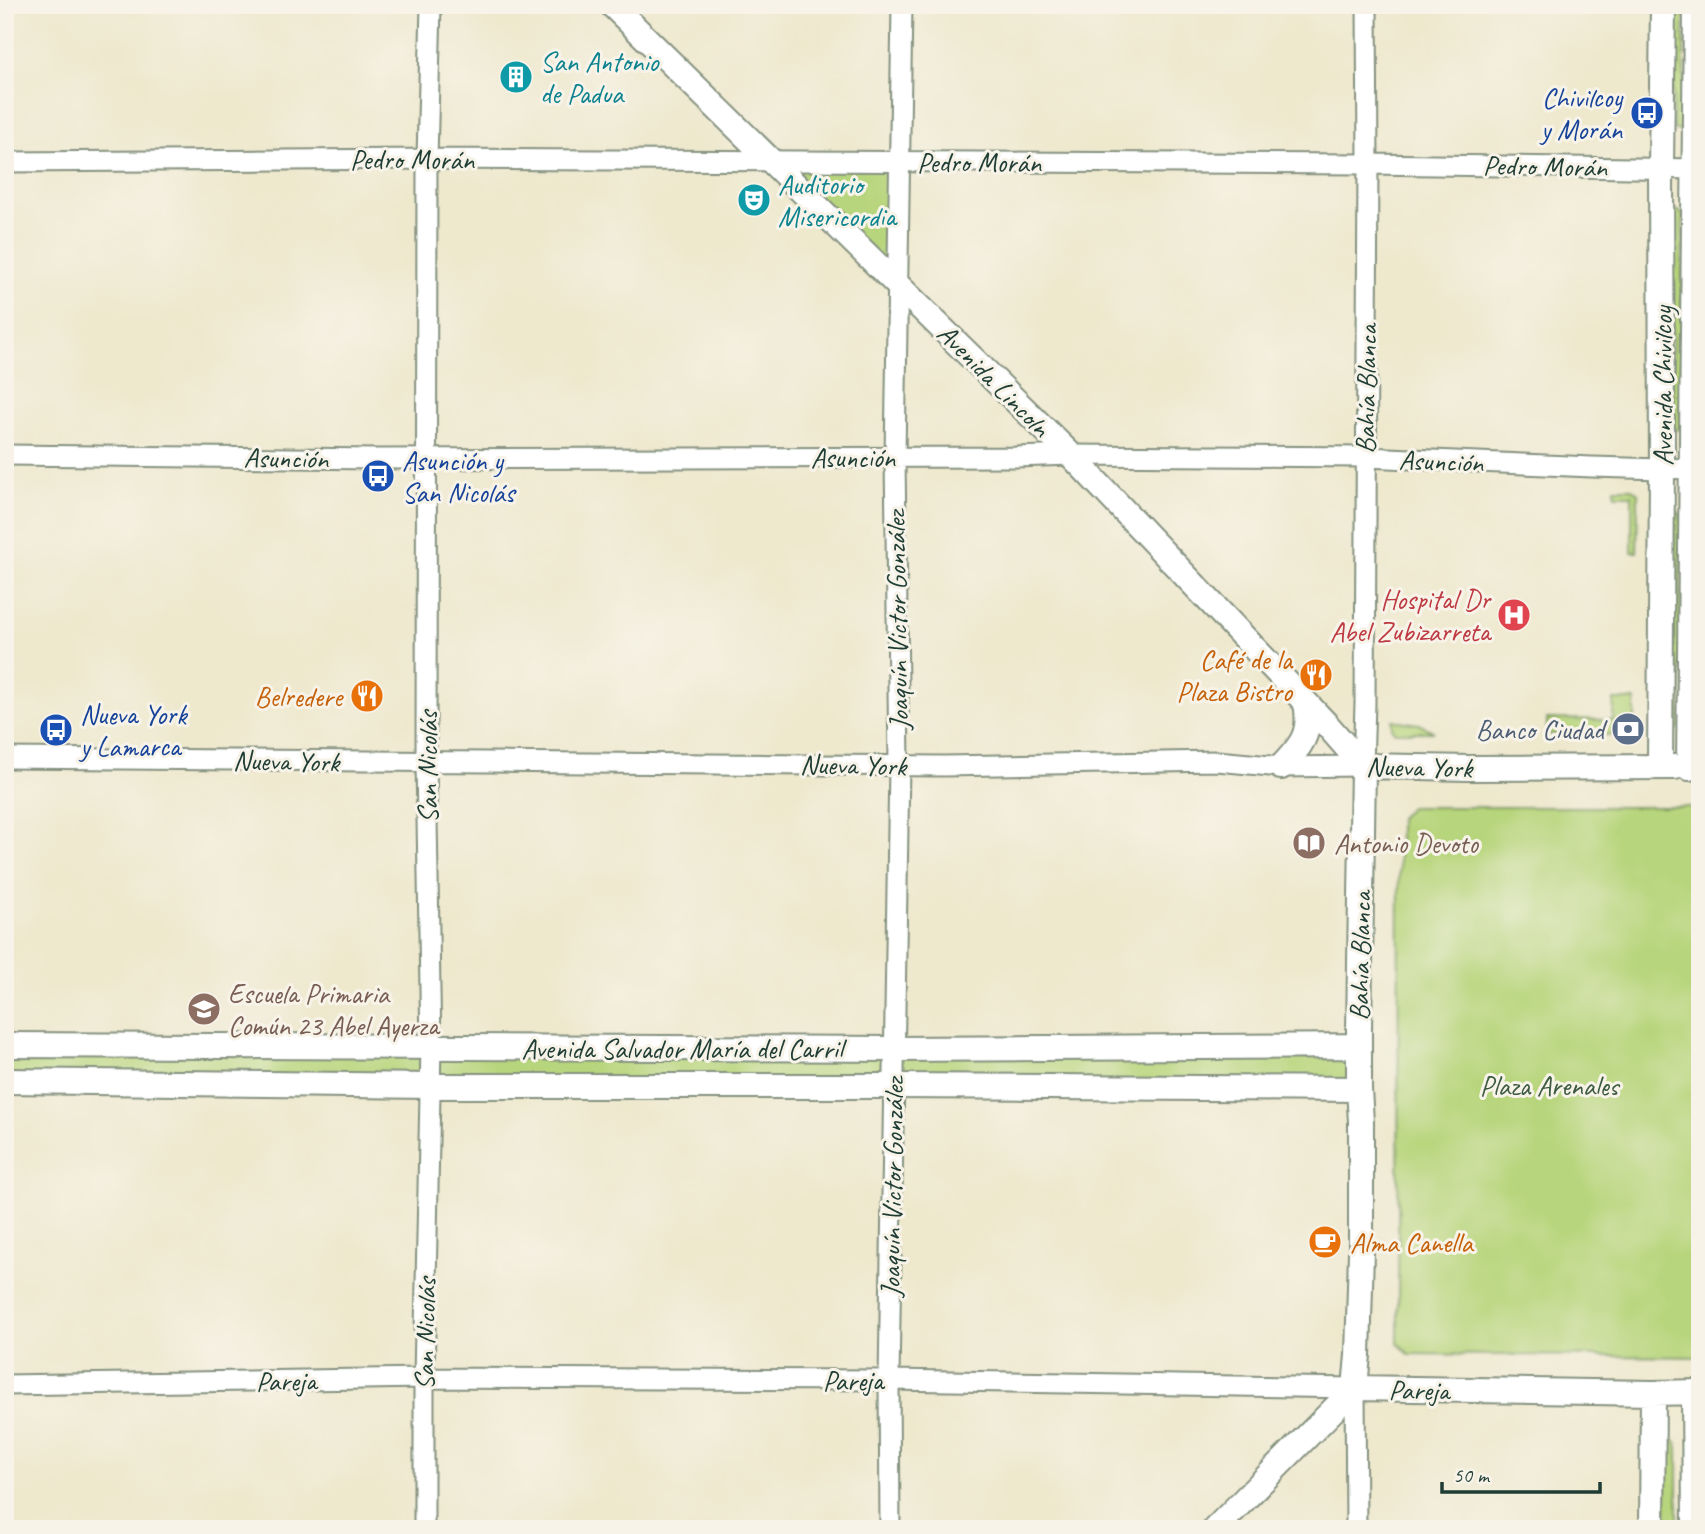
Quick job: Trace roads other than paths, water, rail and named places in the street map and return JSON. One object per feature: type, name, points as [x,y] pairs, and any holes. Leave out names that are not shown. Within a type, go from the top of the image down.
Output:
[{"type":"street","name":"San Nicolás","points":[[424,1529],[424,1378],[431,1086],[426,762],[427,159],[431,5]]},
{"type":"street","name":"Avenida Lincoln","points":[[612,5],[1070,455],[1363,766]]},
{"type":"street","name":"Joaquín Victor González","points":[[890,1529],[889,1380],[899,765],[895,457],[902,5]]},
{"type":"street","name":"Bahía Blanca","points":[[1356,1529],[1355,1388],[1361,1252],[1362,1122],[1359,1046],[1365,703],[1367,5]]},
{"type":"street","name":"Avenida Chivilcoy","points":[[1660,767],[1663,5]]},
{"type":"street","name":"Avenida Chivilcoy","points":[[1694,768],[1698,169],[1696,5]]},
{"type":"street","name":"Pedro Morán","points":[[5,162],[427,159],[1368,164],[1698,169]]},
{"type":"street","name":"Asunción","points":[[5,455],[364,459],[1070,455],[1366,457],[1662,469],[1696,468]]},
{"type":"street","points":[[1281,767],[1304,739],[1308,723],[1306,703]]},
{"type":"street","name":"Nueva York","points":[[5,758],[944,766],[1217,761],[1281,767],[1694,768]]},
{"type":"street","name":"Avenida Salvador María del Carril","points":[[5,1045],[894,1049],[1359,1046]]},
{"type":"street","name":"Avenida Salvador María del Carril","points":[[5,1081],[431,1086],[1359,1089]]},
{"type":"street","name":"Pareja","points":[[5,1385],[424,1378],[889,1380],[1697,1392]]},
{"type":"street","points":[[1215,1529],[1355,1388]]},
{"type":"street","points":[[1695,1529],[1697,1392]]},
{"type":"street","points":[[1653,1393],[1653,1529]]},
{"type":"place","name":"San Antonio de Padua","points":[[516,77]]},
{"type":"place","name":"Chivilcoy y Morán","points":[[1647,113]]},
{"type":"place","name":"Auditorio Misericordia","points":[[754,200]]},
{"type":"place","name":"Asunción y San Nicolás","points":[[378,476]]},
{"type":"place","name":"Hospital Dr Abel Zubizarreta","points":[[1514,615]]},
{"type":"place","name":"Café de la Plaza Bistro","points":[[1316,675]]},
{"type":"place","name":"Belredere","points":[[367,696]]},
{"type":"place","name":"Banco Ciudad","points":[[1628,729]]},
{"type":"place","name":"Nueva York y Lamarca","points":[[56,730]]},
{"type":"place","name":"Antonio Devoto","points":[[1309,843]]},
{"type":"place","name":"Escuela Primaria Común 23 Abel Ayerza","points":[[204,1009]]},
{"type":"place","name":"Alma Canella","points":[[1325,1242]]},
{"type":"park label","name":"Plaza Arenales","points":[[1549,1085]]}]
